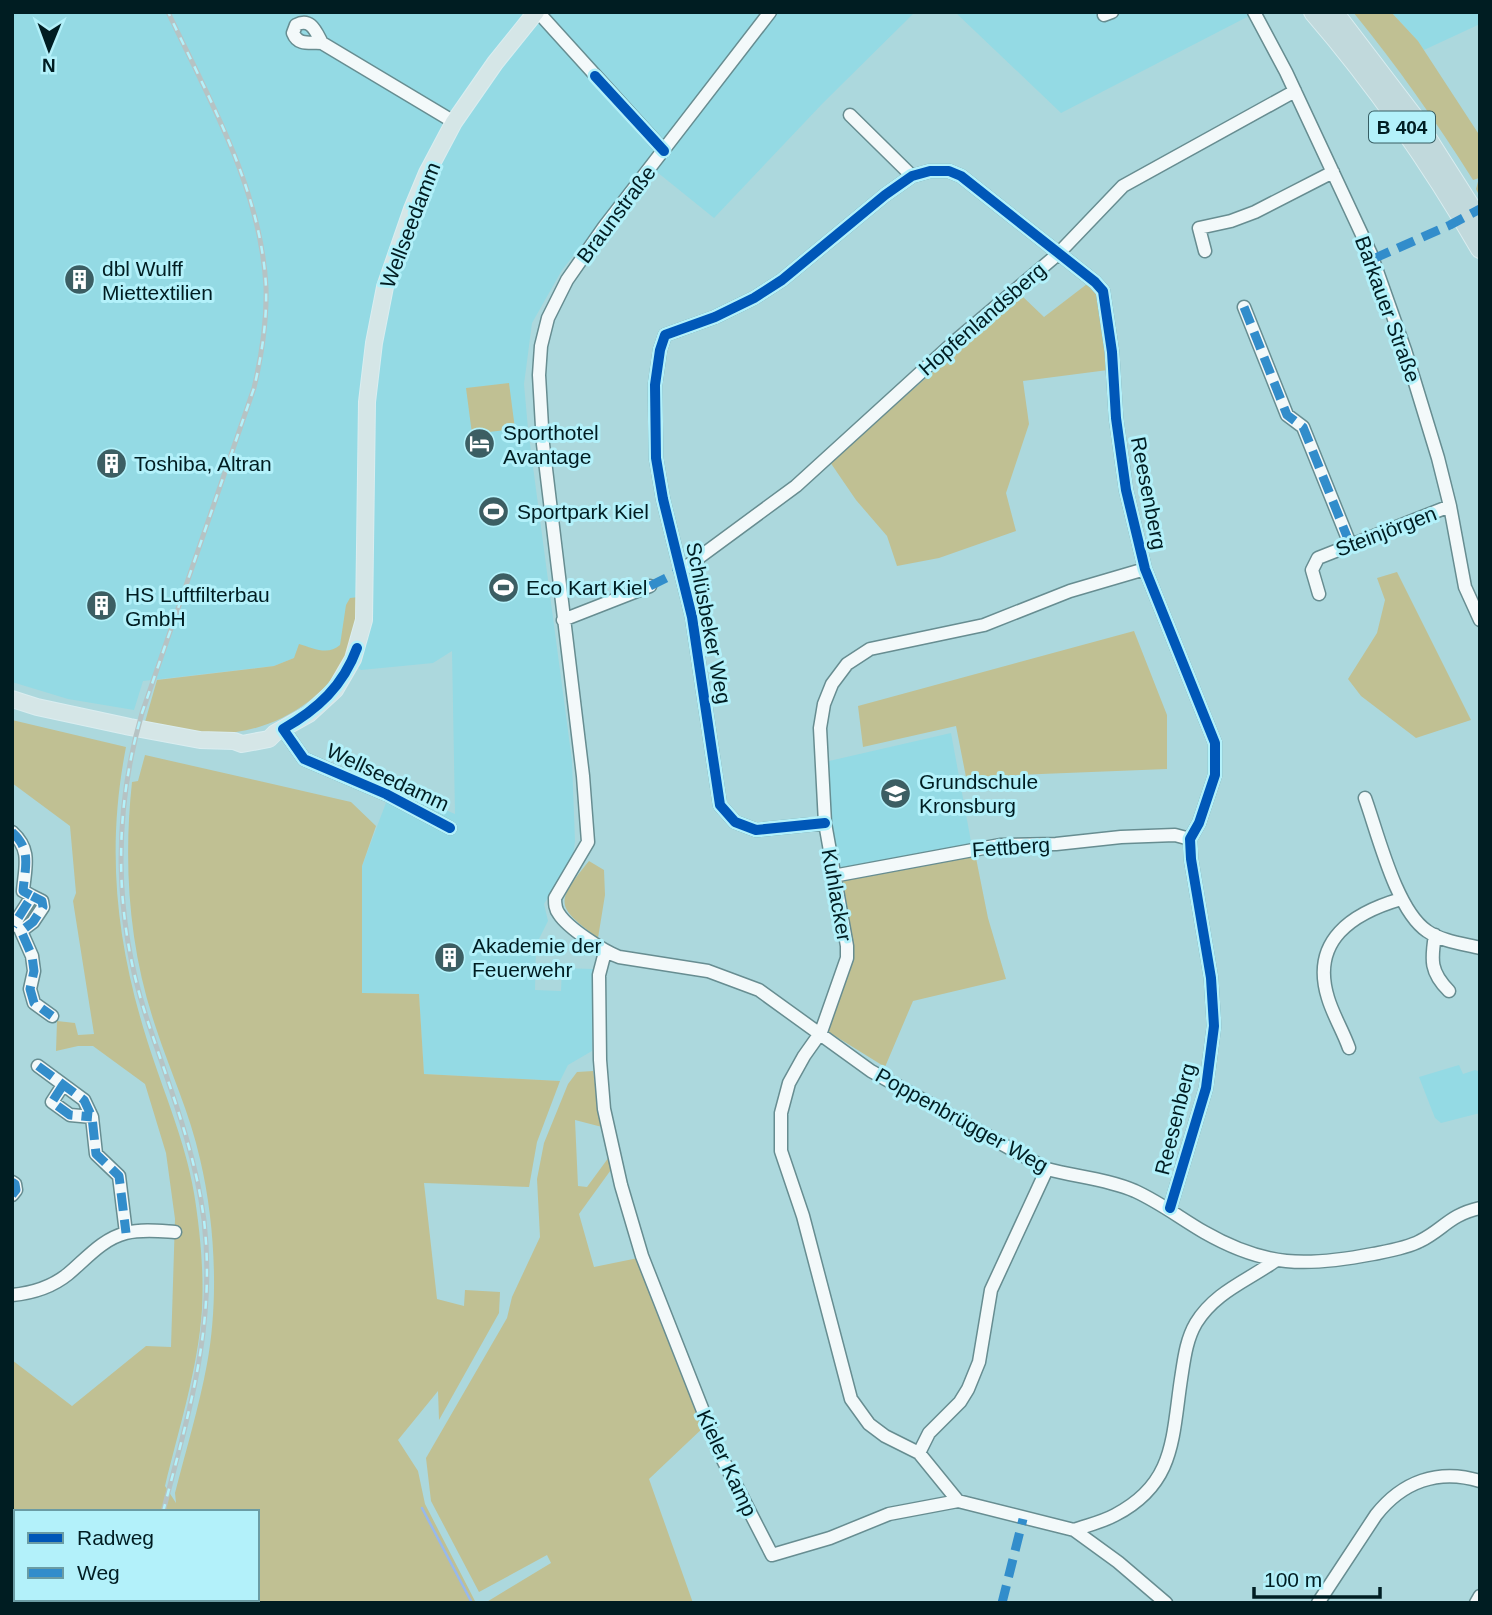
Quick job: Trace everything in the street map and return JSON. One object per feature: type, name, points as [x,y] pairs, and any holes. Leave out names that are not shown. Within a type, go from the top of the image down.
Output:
[{"type":"highway","name":"B 404","points":[[1314,12],[1385,102],[1480,249]]},
{"type":"highway","name":"B 404","points":[[1334,12],[1414,117],[1480,221]]},
{"type":"main road","name":"Wellseedamm","points":[[12,706],[37,707],[200,740],[234,741],[266,731],[279,731],[309,714],[335,690],[350,667],[362,634],[366,597],[365,434],[374,343],[385,287],[427,173],[454,122],[495,64],[537,12]]},
{"type":"main road","name":"Wellseedamm","points":[[12,699],[37,707]]},
{"type":"street","points":[[537,12],[664,151]]},
{"type":"street","name":"Braunstraße","points":[[555,898],[588,842],[583,776],[540,403],[541,346],[548,318],[574,269],[770,12]]},
{"type":"street","name":"Barkauer Straße","points":[[1254,12],[1295,90],[1371,254],[1405,350],[1450,506],[1465,587],[1480,620]]},
{"type":"street","points":[[322,43],[454,122]]},
{"type":"street","name":"Hopfenlandsberg","points":[[682,570],[796,486],[962,335],[1058,254],[1123,186],[1295,90]]},
{"type":"street","points":[[850,115],[912,176]]},
{"type":"street","name":"Reesenberg","points":[[665,335],[715,317],[754,298],[782,280],[885,195],[912,176],[930,171],[949,171],[961,176],[1103,291],[1112,352],[1121,454],[1145,569],[1215,743],[1215,775],[1199,823],[1190,839],[1211,978],[1214,1026],[1206,1088],[1170,1208]]},
{"type":"street","points":[[1205,251],[1199,228],[1255,212],[1333,172]]},
{"type":"street","points":[[1244,307],[1287,415],[1303,427],[1350,544]]},
{"type":"street","name":"Schlüsbeker Weg","points":[[665,335],[655,385],[656,448],[663,499],[682,570],[703,677],[720,805],[735,822],[756,830],[825,823]]},
{"type":"street","name":"Steinjörgen","points":[[1319,594],[1312,570],[1318,558],[1450,506]]},
{"type":"street","name":"Kuhlacker","points":[[958,1501],[919,1453],[885,1436],[869,1424],[851,1399],[803,1216],[781,1151],[781,1113],[789,1083],[821,1032],[847,958],[825,823],[820,728],[824,704],[832,684],[847,664],[870,649],[984,625],[1070,591],[1145,569]]},
{"type":"street","points":[[563,620],[650,586]]},
{"type":"street","name":"Wellseedamm","points":[[279,731],[304,759],[386,794],[450,828]]},
{"type":"street","points":[[1365,798],[1401,899],[1413,918],[1435,935],[1480,948]]},
{"type":"street","points":[[12,832],[26,850],[23,891],[42,901],[43,907],[33,922],[16,928],[32,956],[34,971],[30,989],[34,1003],[52,1016]]},
{"type":"street","name":"Fettberg","points":[[833,876],[1000,845],[1056,844],[1175,835],[1190,839]]},
{"type":"street","name":"Poppenbrügger Weg","points":[[555,898],[555,907],[560,916],[605,952],[634,961],[708,971],[759,990],[821,1032],[853,1060],[1047,1169],[1068,1175],[1107,1180],[1170,1208],[1204,1232],[1275,1261],[1298,1264],[1375,1253],[1419,1242],[1461,1213],[1480,1208]]},
{"type":"street","points":[[1349,1048],[1328,998],[1325,982],[1325,961],[1330,944],[1354,918],[1376,906],[1401,899]]},
{"type":"street","points":[[1435,935],[1432,958],[1436,977],[1449,991]]},
{"type":"street","name":"Kieler Kamp","points":[[605,952],[599,975],[600,1060],[604,1109],[621,1185],[642,1256],[720,1454],[772,1555],[830,1538],[889,1514],[958,1501],[1074,1530],[1118,1562],[1166,1603]]},
{"type":"street","points":[[38,1066],[84,1100],[92,1117],[96,1154],[119,1176],[126,1233]]},
{"type":"street","points":[[63,1085],[52,1102],[70,1115],[92,1117]]},
{"type":"street","points":[[919,1453],[929,1433],[960,1402],[968,1389],[979,1362],[991,1290],[1047,1169]]},
{"type":"street","points":[[12,1182],[16,1190],[12,1195]]},
{"type":"street","points":[[12,1295],[32,1293],[58,1281],[101,1245],[126,1233],[175,1232]]},
{"type":"street","points":[[1074,1530],[1116,1515],[1143,1497],[1162,1474],[1171,1446],[1185,1350],[1195,1324],[1212,1303],[1238,1282],[1255,1275],[1275,1261]]},
{"type":"street","points":[[1318,1603],[1376,1516],[1386,1503],[1405,1487],[1430,1477],[1453,1476],[1480,1481]]},
{"type":"street","points":[[1476,1603],[1480,1596]]},
{"type":"shaded area","points":[[12,12],[915,12],[823,103],[714,218],[647,164],[562,270],[532,323],[524,384],[572,761],[575,841],[573,857],[544,904],[548,921],[536,945],[535,990],[561,991],[562,968],[593,969],[592,1051],[568,1065],[560,1081],[424,1074],[419,994],[361,993],[362,866],[392,787],[455,814],[452,651],[433,663],[361,670],[346,657],[294,658],[274,666],[143,681],[134,710],[68,699],[12,682]]},
{"type":"shaded area","points":[[955,12],[1245,12],[1249,16],[1061,113]]},
{"type":"shaded area","points":[[1391,12],[1480,12],[1480,24],[1424,50]]},
{"type":"shaded area","name":"Grundschule Kronsburg","points":[[951,733],[972,847],[839,872],[831,825],[829,761]]},
{"type":"shaded area","points":[[1459,1065],[1463,1074],[1475,1070],[1480,1072],[1480,1113],[1441,1123],[1435,1118],[1419,1077]]},
{"type":"green space","points":[[1353,12],[1391,12],[1418,41],[1480,136],[1480,197],[1476,189],[1479,178],[1473,180],[1416,94]]},
{"type":"green space","points":[[1087,284],[1097,295],[1108,370],[1023,381],[1029,424],[1006,493],[1016,531],[939,558],[897,566],[887,536],[856,500],[830,462],[1021,295],[1044,317]]},
{"type":"green space","points":[[509,383],[515,429],[472,434],[466,388]]},
{"type":"green space","points":[[1397,572],[1471,720],[1416,738],[1361,696],[1348,679],[1377,633],[1385,600],[1377,578]]},
{"type":"green space","points":[[359,597],[360,606],[350,645],[338,670],[315,696],[286,716],[253,729],[225,733],[145,722],[157,680],[274,666],[294,658],[299,644],[320,650],[335,648],[340,645],[346,605],[350,598]]},
{"type":"green space","points":[[1134,631],[1167,715],[1167,769],[966,777],[956,726],[863,747],[858,706]]},
{"type":"green space","points":[[12,720],[126,747],[116,822],[117,895],[121,931],[136,1003],[190,1173],[201,1251],[200,1331],[165,1486],[176,1503],[175,1493],[211,1339],[214,1261],[209,1209],[200,1159],[147,998],[134,937],[130,907],[129,813],[132,782],[138,781],[145,755],[351,802],[376,826],[362,866],[362,993],[419,994],[424,1074],[560,1081],[537,1142],[529,1187],[424,1183],[437,1299],[464,1306],[465,1290],[500,1292],[499,1313],[439,1420],[438,1391],[398,1440],[418,1471],[425,1504],[476,1603],[12,1603],[12,1360],[72,1406],[146,1346],[171,1347],[175,1219],[166,1153],[145,1084],[93,1046],[56,1051],[57,1021],[75,1023],[78,1035],[94,1034],[73,901],[76,893],[70,826],[12,783]]},
{"type":"green space","points":[[975,853],[988,918],[1006,979],[913,1001],[885,1067],[827,1031],[848,970],[838,880]]},
{"type":"green space","points":[[589,861],[604,870],[605,895],[598,938],[567,911],[565,903],[570,886]]},
{"type":"green space","points":[[593,1071],[602,1127],[575,1120],[578,1186],[587,1187],[609,1157],[613,1167],[579,1214],[594,1267],[638,1258],[662,1323],[706,1425],[649,1479],[693,1603],[485,1603],[551,1563],[547,1555],[479,1592],[431,1501],[426,1458],[507,1318],[512,1297],[540,1237],[537,1179],[544,1143],[568,1084],[577,1072]]},
{"type":"waterway","points":[[422,1508],[472,1603]]},
{"type":"railway","points":[[164,1510],[198,1368],[207,1259],[204,1220],[194,1168],[180,1116],[135,979],[123,903],[122,827],[126,789],[142,713],[254,388],[263,338],[266,300],[262,251],[244,180],[216,111],[168,12]]},
{"type":"marked path","points":[[1373,259],[1480,209]]},
{"type":"marked path","points":[[1244,307],[1287,415],[1303,427],[1350,544]]},
{"type":"marked path","points":[[650,586],[682,570]]},
{"type":"marked path","points":[[12,832],[25,852],[23,891],[32,896],[13,926]]},
{"type":"marked path","points":[[32,896],[42,901],[43,907],[33,922],[21,931],[32,956],[34,971],[30,989],[34,1003],[52,1016]]},
{"type":"marked path","points":[[38,1066],[84,1100],[92,1117],[96,1154],[119,1176],[126,1233]]},
{"type":"marked path","points":[[63,1085],[52,1102],[70,1115],[92,1117]]},
{"type":"marked path","points":[[12,1182],[16,1190],[12,1195]]},
{"type":"marked path","points":[[1002,1603],[1023,1519]]},
{"type":"cycle path","points":[[595,76],[664,151]]},
{"type":"cycle path","points":[[825,823],[756,830],[735,822],[720,805],[692,617],[663,499],[656,458],[655,385],[660,350],[665,335],[715,317],[754,298],[782,280],[912,176],[930,171],[949,171],[961,176],[1103,291],[1126,490],[1145,569],[1215,743],[1215,775],[1199,823],[1190,839],[1211,978],[1214,1026],[1206,1088],[1170,1208]]},
{"type":"cycle path","points":[[357,648],[344,674],[328,695],[283,729],[304,759],[386,794],[450,828]]},
{"type":"place","name":"dbl Wulff Miettextilien","points":[[79,280]]},
{"type":"place","name":"Sporthotel Avantage","points":[[480,444]]},
{"type":"place","name":"Toshiba, Altran","points":[[111,463]]},
{"type":"place","name":"Sportpark Kiel","points":[[494,511]]},
{"type":"place","name":"Eco Kart Kiel","points":[[503,587]]},
{"type":"place","name":"HS Luftfilterbau GmbH","points":[[102,606]]},
{"type":"place","name":"Grundschule Kronsburg","points":[[896,793]]},
{"type":"place","name":"Akademie der Feuerwehr","points":[[449,957]]}]
